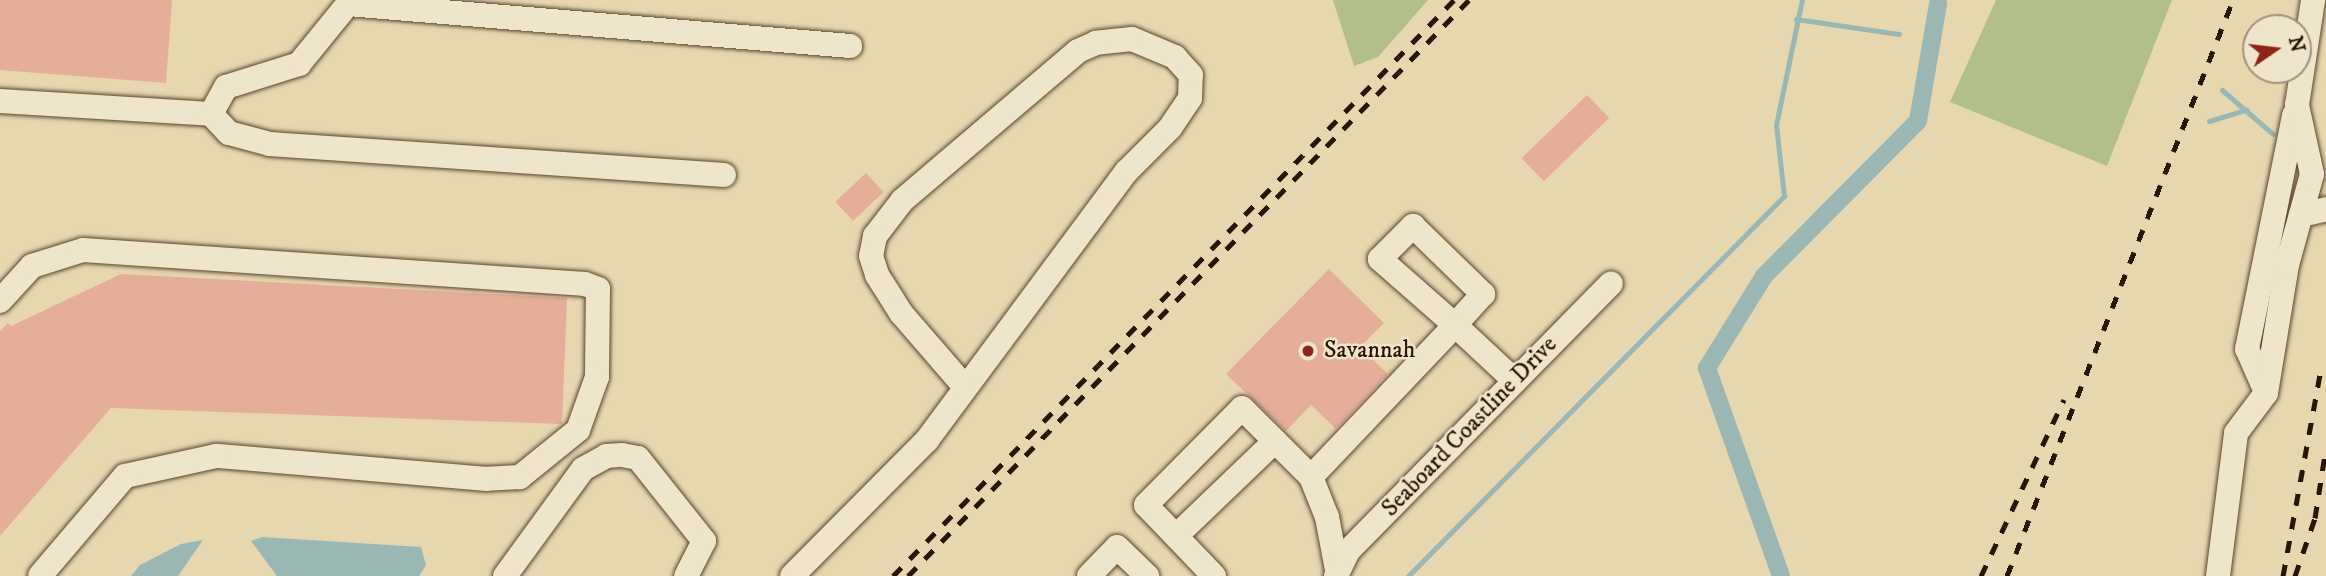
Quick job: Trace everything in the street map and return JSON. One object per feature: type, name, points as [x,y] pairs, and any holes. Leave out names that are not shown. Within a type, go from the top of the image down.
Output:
[{"type":"street","points":[[2266,393],[2247,349],[2297,104],[2313,0]]},
{"type":"street","points":[[211,114],[226,87],[299,64],[348,4],[850,46]]},
{"type":"street","points":[[792,576],[927,440],[964,386],[1127,171],[1170,128],[1190,98],[1191,75],[1175,57],[1132,39],[1096,43],[1078,51],[902,201],[875,236],[872,256],[877,275],[901,313],[964,386]]},
{"type":"street","points":[[0,101],[211,114],[229,133],[270,144],[724,175]]},
{"type":"street","points":[[2218,576],[2236,433],[2266,393],[2287,265],[2312,174],[2297,104]]},
{"type":"street","points":[[2301,215],[2326,209]]},
{"type":"street","points":[[0,300],[32,267],[83,250],[584,284],[598,289],[597,377],[578,430],[520,477],[486,480],[216,456],[125,476],[40,576]]},
{"type":"street","name":"Seaboard Coastline Drive","points":[[1336,573],[1348,551],[1611,283]]},
{"type":"street","points":[[1311,477],[1455,326],[1515,381]]},
{"type":"street","points":[[1214,576],[1146,505],[1242,408],[1311,477],[1327,517],[1336,573]]},
{"type":"street","points":[[1176,537],[1275,442]]},
{"type":"street","points":[[505,576],[583,469],[606,456],[622,455],[638,457],[704,541],[686,576]]},
{"type":"street","points":[[1089,576],[1117,547],[1147,576]]},
{"type":"green space","points":[[1333,0],[1428,0],[1378,57],[1354,66]]},
{"type":"green space","points":[[1996,0],[2172,0],[2107,166],[1950,102]]},
{"type":"water","points":[[262,537],[421,547],[426,565],[419,576],[277,576],[251,541]]},
{"type":"water","points":[[203,540],[178,576],[131,576],[140,565],[181,544]]},
{"type":"building","points":[[0,0],[172,0],[166,83],[0,70]]},
{"type":"building","points":[[1587,95],[1609,118],[1544,181],[1522,158]]},
{"type":"building","points":[[866,173],[884,192],[853,221],[835,202]]},
{"type":"building","points":[[1329,269],[1384,323],[1360,347],[1388,374],[1336,429],[1311,405],[1286,431],[1226,374]]},
{"type":"building","points":[[121,274],[567,298],[562,424],[111,408],[0,536],[0,331],[8,323],[11,326]]},
{"type":"waterway","points":[[1408,576],[1784,196],[1776,125],[1802,0]]},
{"type":"waterway","points":[[1781,576],[1707,368],[1764,276],[1918,121],[1938,4]]},
{"type":"waterway","points":[[1796,19],[1899,34]]},
{"type":"waterway","points":[[2222,90],[2273,134]]},
{"type":"waterway","points":[[2209,121],[2246,110]]},
{"type":"railway","points":[[893,576],[1454,0]]},
{"type":"railway","points":[[908,576],[1469,0]]},
{"type":"railway","points":[[2007,576],[2233,0]]},
{"type":"railway","points":[[2283,576],[2321,368]]},
{"type":"railway","points":[[1981,576],[2064,400]]},
{"type":"railway","points":[[2295,576],[2315,518],[2326,448]]},
{"type":"place","name":"Savannah","points":[[1308,351]]}]
